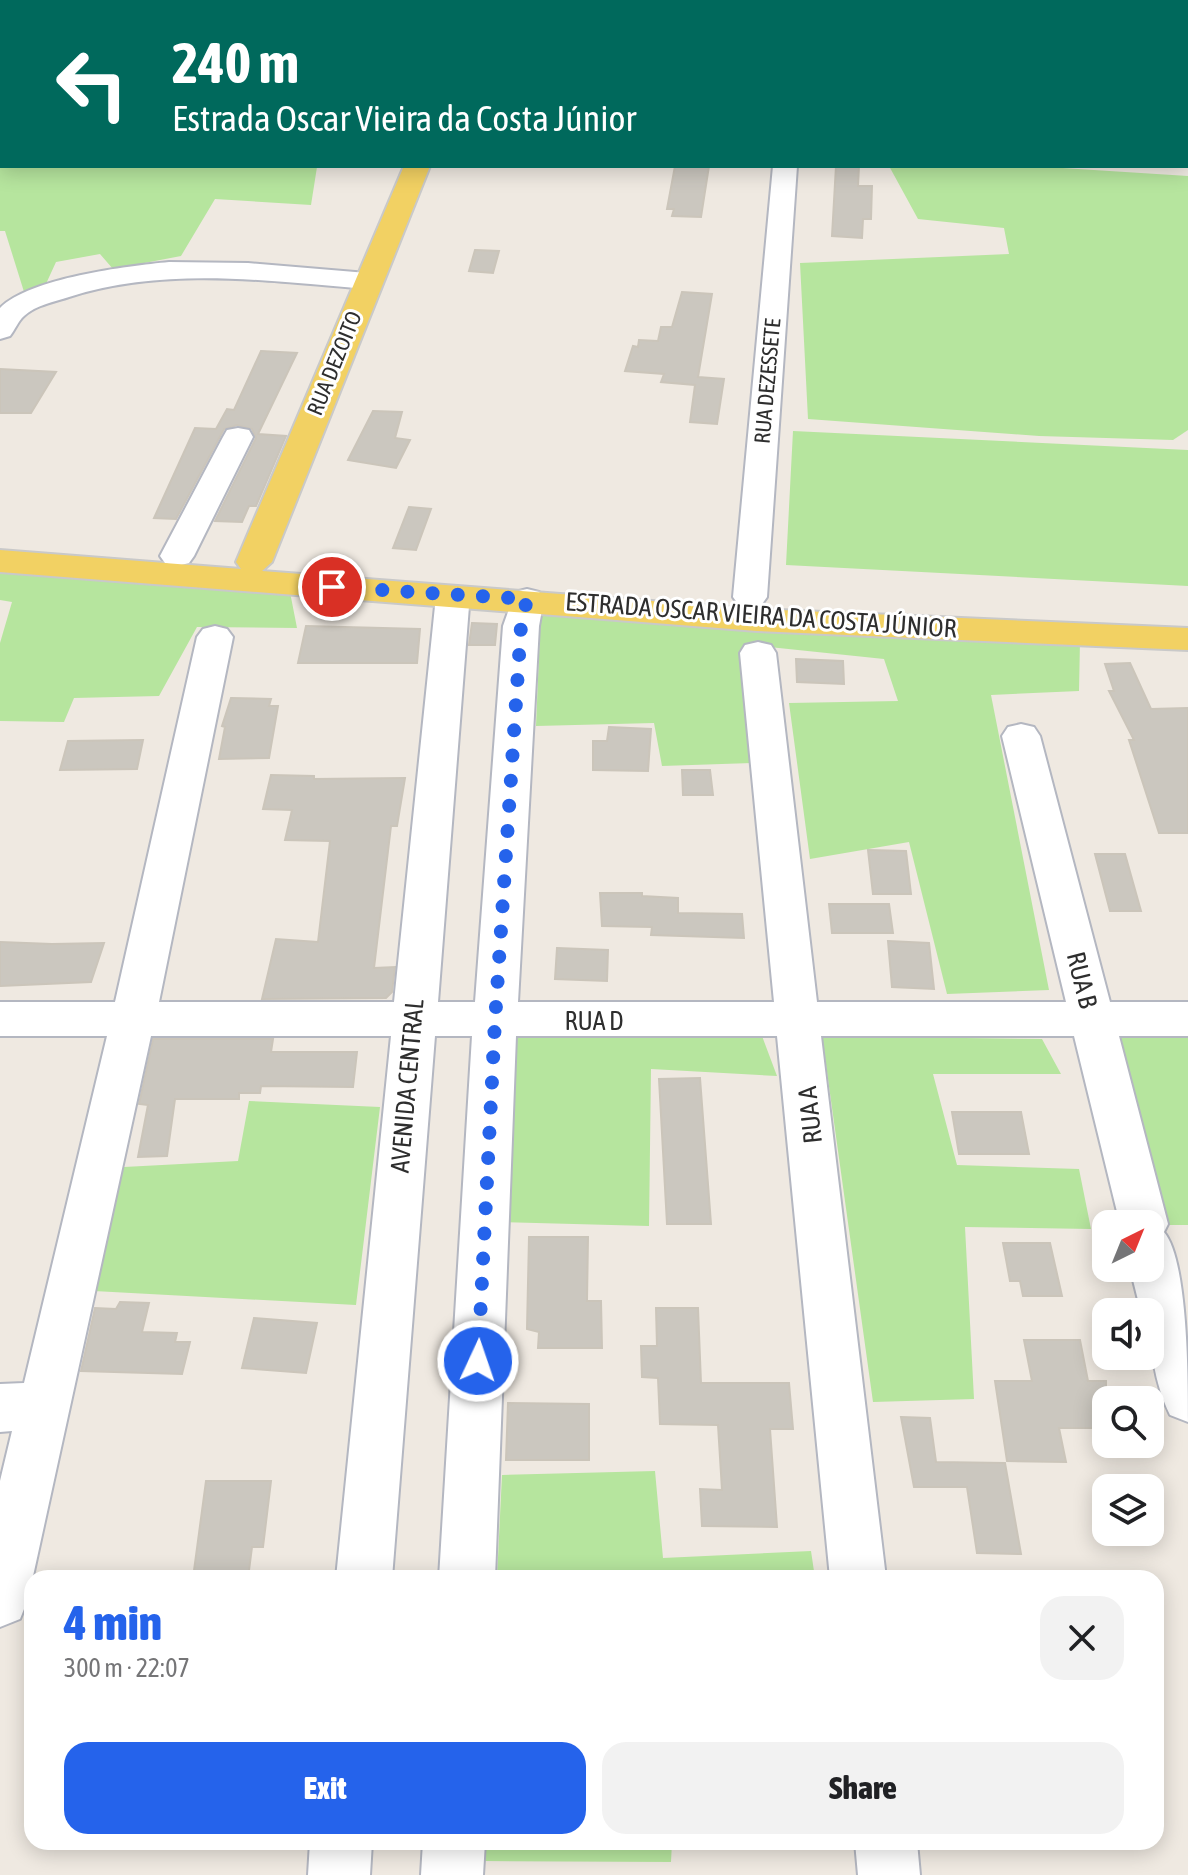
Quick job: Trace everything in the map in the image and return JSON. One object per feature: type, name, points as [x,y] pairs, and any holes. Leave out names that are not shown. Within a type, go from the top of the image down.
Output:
[{"type":"main road","name":"RUA DEZOITO","points":[[254,562],[367,281],[416,168]]},
{"type":"main road","name":"ESTRADA OSCAR VIEIRA DA COSTA JÚNIOR","points":[[0,543],[553,586],[1188,621]]},
{"type":"main road","name":"ESTRADA OSCAR VIEIRA DA COSTA JÚNIOR","points":[[0,561],[447,596],[527,599],[757,620],[1188,639]]},
{"type":"street","name":"RUA DEZESSETE","points":[[750,597],[785,168]]},
{"type":"street","points":[[1,327],[14,309],[74,284],[149,270],[203,269],[367,281]]},
{"type":"street","points":[[177,556],[238,437]]},
{"type":"street","name":"AVENIDA CENTRAL","points":[[365,1570],[452,606],[447,596]]},
{"type":"street","points":[[467,1570],[495,1021],[521,626],[527,599]]},
{"type":"street","points":[[0,1599],[22,1407],[133,1020],[215,637]]},
{"type":"street","name":"RUA A","points":[[758,653],[857,1570]]},
{"type":"street","name":"RUA B","points":[[1021,736],[1140,1210]]},
{"type":"street","name":"RUA D","points":[[0,1019],[1188,1019]]},
{"type":"street","points":[[1159,1282],[1188,1398]]},
{"type":"street","points":[[339,1875],[341,1850]]},
{"type":"street","points":[[452,1875],[454,1850]]},
{"type":"street","points":[[887,1850],[889,1875]]},
{"type":"green space","points":[[0,168],[317,168],[311,205],[215,199],[181,256],[113,269],[100,254],[56,262],[45,286],[25,295],[5,231],[0,231]]},
{"type":"green space","points":[[890,168],[1062,168],[1188,176],[1188,430],[1173,440],[1039,436],[808,419],[800,263],[1009,254],[1004,228],[918,219]]},
{"type":"green space","points":[[793,431],[1188,450],[1188,586],[786,565]]},
{"type":"green space","points":[[0,570],[290,592],[297,628],[197,627],[159,696],[74,698],[64,722],[0,721],[0,643],[12,602],[0,600]]},
{"type":"green space","points":[[541,609],[1080,641],[1079,691],[991,695],[1049,990],[947,994],[909,842],[810,859],[789,703],[898,701],[884,659],[749,645],[752,763],[662,766],[654,723],[536,726]]},
{"type":"green space","points":[[762,1036],[777,1076],[651,1069],[649,1226],[503,1222],[512,1037]]},
{"type":"green space","points":[[822,1036],[1042,1039],[1061,1074],[933,1074],[957,1165],[1079,1169],[1091,1229],[965,1227],[974,1399],[873,1402]]},
{"type":"green space","points":[[1188,1036],[1188,1225],[1165,1225],[1164,1210],[1161,1210],[1111,1038]]},
{"type":"green space","points":[[249,1101],[380,1107],[356,1305],[94,1291],[124,1167],[238,1161]]},
{"type":"green space","points":[[655,1471],[663,1558],[811,1551],[814,1570],[497,1570],[502,1475]]},
{"type":"green space","points":[[485,1850],[672,1850],[671,1862],[484,1861]]},
{"type":"building","points":[[675,168],[709,168],[701,217],[672,216],[674,209],[667,209]]},
{"type":"building","points":[[836,168],[859,168],[858,186],[872,186],[871,219],[863,219],[862,238],[832,236]]},
{"type":"building","points":[[475,250],[499,251],[493,273],[469,271]]},
{"type":"building","points":[[682,292],[712,294],[698,377],[724,379],[717,424],[690,422],[695,385],[661,382],[664,374],[625,371],[633,346],[638,347],[639,340],[658,341],[661,327],[672,327]]},
{"type":"building","points":[[261,351],[297,353],[258,434],[286,436],[256,506],[249,506],[242,522],[215,521],[256,438],[252,429],[237,425],[224,429],[176,519],[154,518],[195,428],[216,429],[227,409],[234,410]]},
{"type":"building","points":[[0,369],[56,372],[31,413],[0,413]]},
{"type":"building","points":[[373,411],[402,412],[395,438],[410,440],[396,468],[348,460]]},
{"type":"building","points":[[409,507],[431,509],[416,550],[393,548]]},
{"type":"building","points":[[472,623],[497,624],[495,645],[469,645]]},
{"type":"building","points":[[306,626],[420,629],[417,663],[298,663]]},
{"type":"building","points":[[796,659],[843,661],[844,684],[797,682]]},
{"type":"building","points":[[1130,663],[1151,709],[1188,708],[1188,833],[1159,833],[1129,740],[1134,740],[1109,691],[1114,691],[1105,664]]},
{"type":"building","points":[[231,698],[271,699],[269,706],[278,706],[269,758],[219,759],[225,727],[222,726]]},
{"type":"building","points":[[609,727],[651,729],[648,771],[593,770],[593,741],[607,741]]},
{"type":"building","points":[[143,740],[137,769],[60,770],[68,741]]},
{"type":"building","points":[[682,770],[710,770],[713,795],[683,795]]},
{"type":"building","points":[[271,775],[314,776],[314,779],[405,778],[397,826],[391,826],[374,968],[395,967],[392,992],[386,998],[262,999],[276,939],[318,942],[330,841],[285,840],[292,810],[263,809]]},
{"type":"building","points":[[868,850],[906,851],[911,894],[873,894]]},
{"type":"building","points":[[1095,854],[1125,854],[1141,911],[1110,911]]},
{"type":"building","points":[[600,893],[642,893],[642,896],[678,898],[678,913],[742,914],[744,938],[651,935],[652,927],[602,926]]},
{"type":"building","points":[[829,904],[889,904],[893,933],[832,933]]},
{"type":"building","points":[[888,941],[929,943],[934,989],[892,987]]},
{"type":"building","points":[[0,942],[104,943],[91,982],[0,986]]},
{"type":"building","points":[[557,948],[608,950],[607,981],[555,979]]},
{"type":"building","points":[[153,1039],[273,1039],[271,1052],[357,1052],[353,1087],[261,1086],[260,1093],[239,1093],[239,1099],[175,1099],[167,1156],[138,1157],[148,1105],[139,1104]]},
{"type":"building","points":[[700,1078],[711,1224],[667,1224],[659,1079]]},
{"type":"building","points":[[952,1112],[1021,1112],[1029,1154],[959,1154]]},
{"type":"building","points":[[529,1237],[588,1237],[587,1301],[601,1301],[602,1348],[538,1348],[539,1332],[527,1329]]},
{"type":"building","points":[[1003,1243],[1050,1243],[1062,1296],[1023,1296],[1020,1281],[1010,1281]]},
{"type":"building","points":[[120,1302],[149,1303],[142,1332],[177,1333],[175,1342],[190,1342],[182,1374],[81,1371],[95,1308],[116,1309]]},
{"type":"building","points":[[656,1308],[698,1308],[701,1383],[789,1383],[793,1429],[770,1429],[777,1527],[702,1526],[700,1489],[722,1490],[718,1425],[660,1424],[658,1378],[642,1377],[641,1346],[657,1346]]},
{"type":"building","points":[[254,1318],[317,1323],[306,1373],[242,1368]]},
{"type":"building","points":[[1024,1340],[1080,1340],[1088,1381],[1106,1381],[1106,1386],[1092,1386],[1092,1428],[1059,1428],[1066,1462],[1007,1461],[995,1381],[1032,1381]]},
{"type":"building","points":[[508,1403],[589,1404],[589,1460],[506,1460]]},
{"type":"building","points":[[901,1417],[930,1418],[936,1462],[1005,1463],[1021,1554],[977,1553],[967,1487],[914,1487]]},
{"type":"building","points":[[206,1481],[271,1481],[263,1547],[252,1547],[249,1570],[194,1570]]},
{"type":"route","points":[[332,587],[527,599],[521,626],[495,1021],[478,1361]]}]
